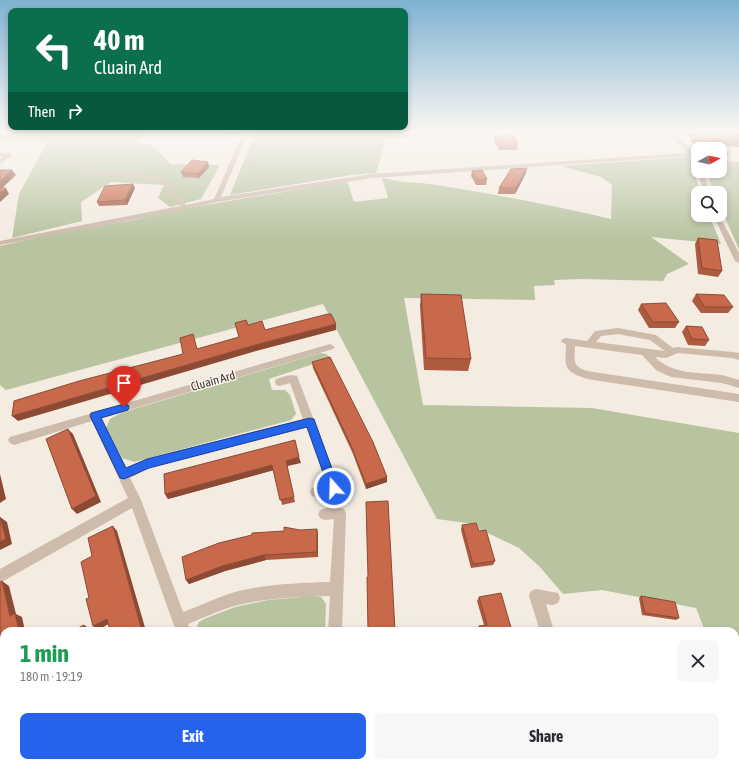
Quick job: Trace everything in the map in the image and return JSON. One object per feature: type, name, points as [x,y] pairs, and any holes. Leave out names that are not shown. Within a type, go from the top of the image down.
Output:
[{"type":"street","points":[[79,167],[78,169],[82,173],[165,180],[170,184],[169,194],[181,200],[184,207]]},
{"type":"street","points":[[217,200],[231,167]]},
{"type":"street","points":[[0,243],[138,218],[217,200],[372,176],[506,167]]},
{"type":"street","points":[[720,222],[739,261]]},
{"type":"street","points":[[588,345],[598,333],[618,331],[653,337],[672,352]]},
{"type":"street","points":[[739,357],[733,355],[677,350],[666,355],[568,342],[570,364],[575,370],[581,373],[739,398]]},
{"type":"street","name":"Cluain Ard","points":[[14,440],[330,347]]},
{"type":"street","points":[[645,352],[659,367],[674,374],[722,379],[739,384]]},
{"type":"street","points":[[280,382],[293,379],[334,488],[316,492]]},
{"type":"street","points":[[95,416],[135,500],[182,626],[234,600],[294,590],[336,589]]},
{"type":"street","points":[[124,475],[147,464],[310,422]]},
{"type":"street","points":[[0,576],[135,500]]},
{"type":"street","points":[[324,514],[340,514],[335,627]]},
{"type":"street","points":[[546,627],[536,596],[553,598]]},
{"type":"green space","points":[[34,167],[219,167],[201,199],[170,207],[158,198],[164,185],[111,182],[81,202],[82,221],[12,238],[19,194]]},
{"type":"green space","points":[[241,167],[378,167],[376,173],[351,175],[230,195]]},
{"type":"green space","points":[[564,167],[691,167],[691,178],[697,178],[698,186],[691,186],[691,222],[712,222],[721,244],[651,237],[689,264],[667,274],[663,281],[582,279],[554,280],[555,285],[534,286],[535,300],[404,298],[423,405],[592,408],[739,433],[739,627],[703,627],[696,608],[602,590],[563,594],[540,567],[519,548],[467,523],[437,519],[323,304],[6,390],[0,385],[0,246],[57,233],[135,220],[169,211],[344,182],[348,183],[354,202],[388,198],[382,178],[485,193],[611,219],[612,185],[601,177]]},
{"type":"green space","points":[[727,167],[739,167],[739,249],[727,222],[727,186],[712,186],[709,178],[727,178]]},
{"type":"green space","points":[[320,353],[326,354],[331,358],[269,379],[272,390],[285,390],[290,395],[296,414],[291,420],[134,462],[122,458],[106,428],[110,419],[121,413]]},
{"type":"green space","points":[[313,596],[321,597],[326,604],[325,627],[197,627],[199,622],[204,619],[235,607],[268,600]]},
{"type":"building","points":[[186,167],[204,167],[198,174],[181,172]]},
{"type":"building","points":[[527,168],[516,188],[499,188],[511,169]]},
{"type":"building","points":[[0,170],[12,170],[0,182]]},
{"type":"building","points":[[482,170],[487,179],[477,180],[472,171]]},
{"type":"building","points":[[133,184],[125,200],[97,202],[105,186]]},
{"type":"building","points":[[0,188],[6,188],[0,193]]},
{"type":"building","points":[[698,238],[717,240],[722,271],[702,268]]},
{"type":"building","points":[[421,294],[461,295],[471,359],[426,358]]},
{"type":"building","points":[[696,294],[724,295],[733,307],[705,307]]},
{"type":"building","points":[[666,303],[679,322],[653,322],[641,304]]},
{"type":"building","points":[[331,314],[336,324],[255,345],[12,416],[14,401],[79,381],[183,354],[180,338],[193,334],[197,349],[239,337],[235,323],[246,320],[248,325],[262,321],[265,330]]},
{"type":"building","points":[[686,326],[702,327],[709,340],[692,339]]},
{"type":"building","points":[[330,357],[373,442],[387,477],[366,484],[352,448],[312,362]]},
{"type":"building","points":[[68,429],[96,496],[72,509],[46,439]]},
{"type":"building","points":[[295,440],[299,457],[286,461],[294,497],[280,500],[272,465],[165,494],[164,474]]},
{"type":"building","points":[[388,501],[395,627],[368,627],[366,502]]},
{"type":"building","points":[[0,517],[6,539],[0,542]]},
{"type":"building","points":[[476,523],[479,531],[486,530],[495,561],[473,564],[462,525]]},
{"type":"building","points":[[113,526],[141,627],[109,627],[107,619],[93,626],[86,599],[89,598],[81,562],[92,556],[88,538]]},
{"type":"building","points":[[284,527],[300,530],[317,529],[317,552],[264,555],[222,566],[186,580],[182,557],[219,543],[252,535],[252,533],[284,531]]},
{"type":"building","points":[[2,581],[10,616],[15,613],[18,627],[0,627],[0,582]]},
{"type":"building","points":[[501,593],[511,627],[479,627],[487,625],[479,597]]},
{"type":"building","points":[[641,596],[675,602],[679,618],[645,613]]},
{"type":"route","points":[[124,407],[95,416],[124,475],[147,464],[310,422],[334,488]]}]
